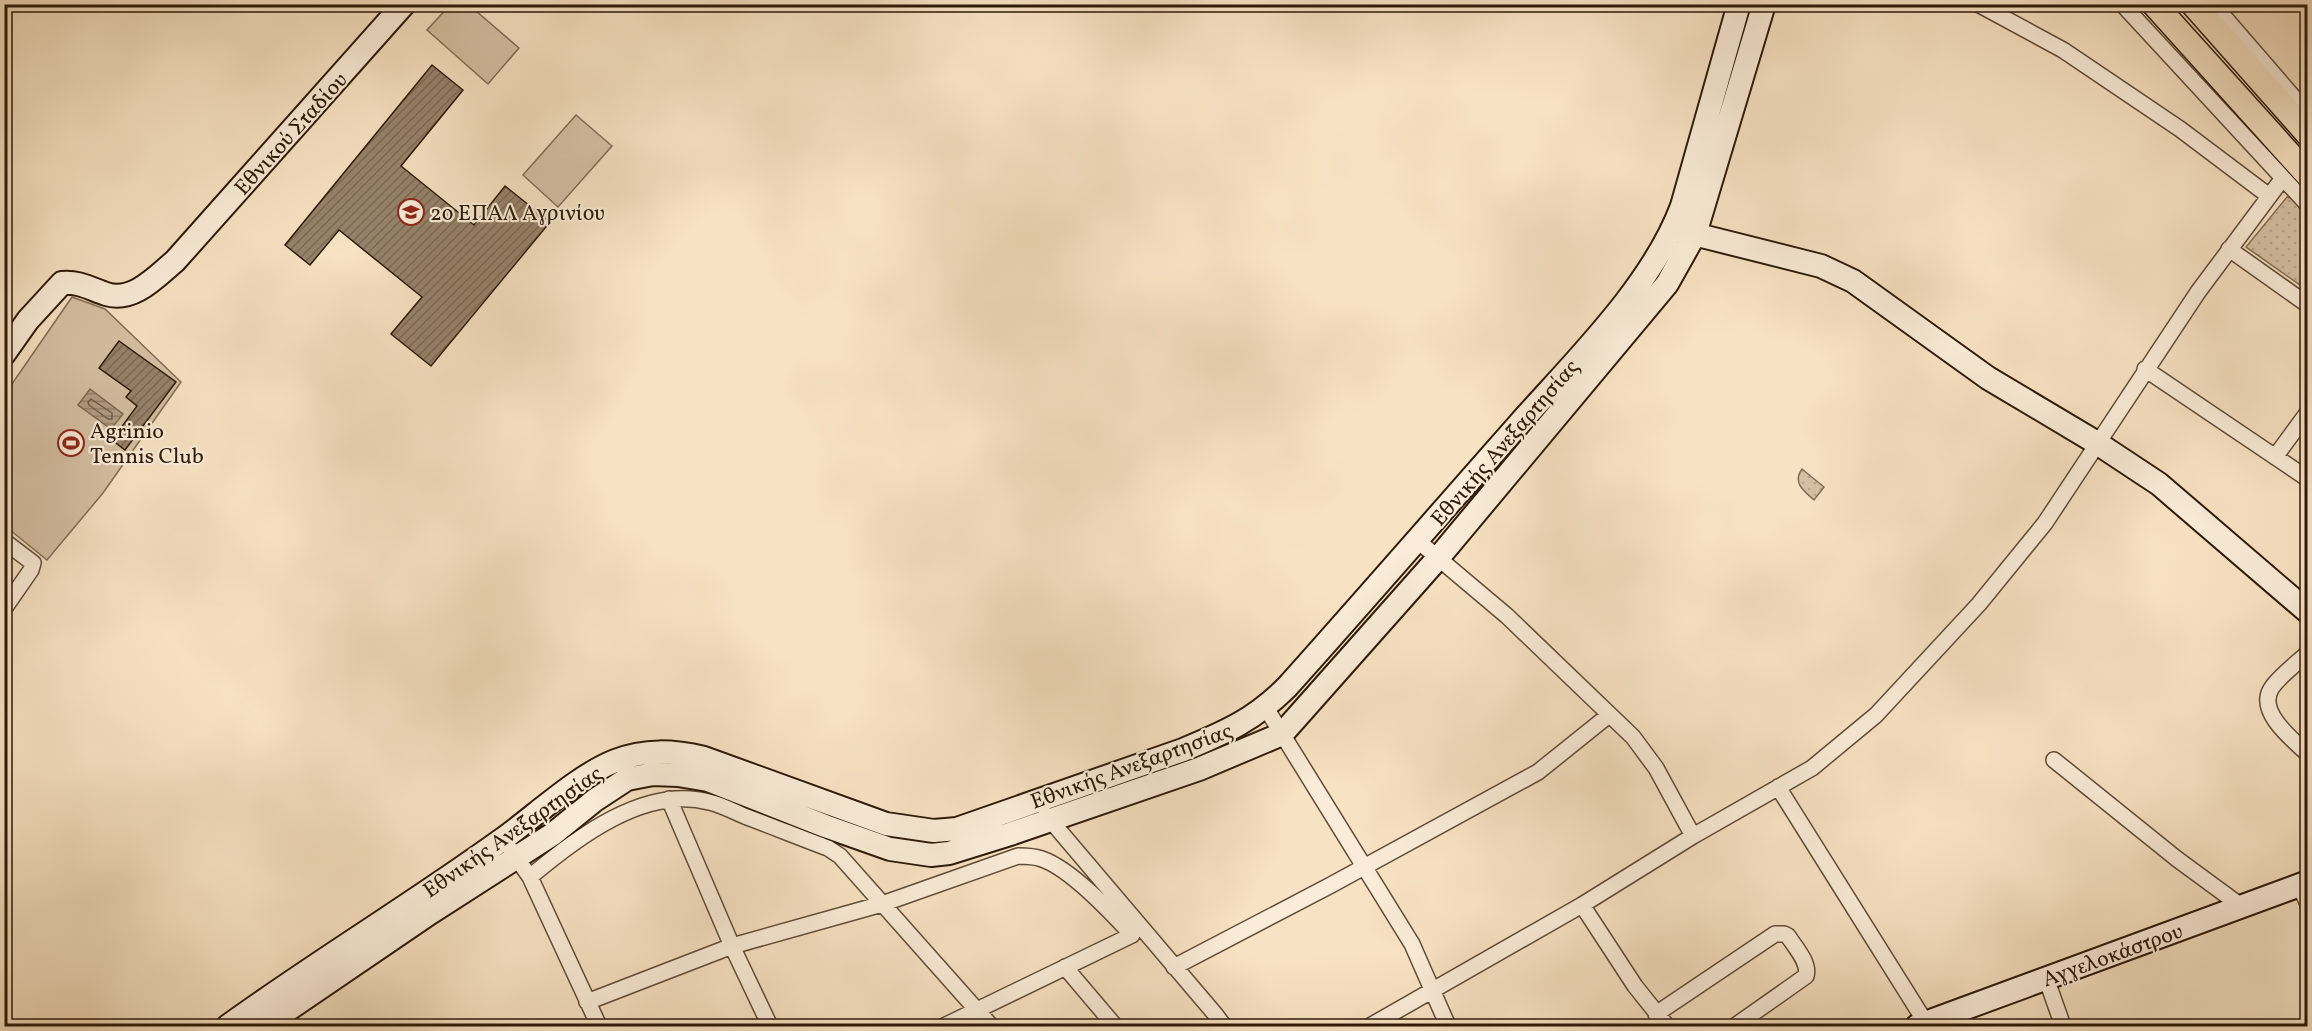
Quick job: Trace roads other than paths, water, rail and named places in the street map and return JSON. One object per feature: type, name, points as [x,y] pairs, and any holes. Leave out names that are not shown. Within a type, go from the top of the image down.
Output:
[{"type":"main road","points":[[2154,4],[2307,175]]},
{"type":"main road","points":[[2193,4],[2307,134]]},
{"type":"street","name":"Εθνικού Σταδίου","points":[[4,354],[28,320],[62,283],[72,282],[109,295],[119,296],[136,292],[175,261],[404,4]]},
{"type":"street","name":"Εθνικής Ανεξαρτησίας","points":[[1684,232],[1682,206],[1739,4]]},
{"type":"street","name":"Εθνικής Ανεξαρτησίας","points":[[264,1026],[430,913],[553,834],[595,800],[627,779],[653,774],[708,780],[890,849],[931,855],[949,853],[1199,769],[1282,734],[1439,557],[1666,284],[1764,4]]},
{"type":"street","points":[[1978,4],[2045,40],[2087,66],[2180,129],[2269,196]]},
{"type":"street","points":[[2122,4],[2307,205]]},
{"type":"street","points":[[2213,4],[2307,114]]},
{"type":"street","points":[[1370,1026],[1582,905],[1820,762],[1859,730],[1896,694],[1979,604],[2045,523],[2145,369],[2229,249],[2283,178]]},
{"type":"street","name":"Εθνικής Ανεξαρτησίας","points":[[228,1026],[285,985],[503,840],[592,773],[613,761],[636,754],[681,753],[704,758],[886,824],[913,830],[934,831],[957,829],[1183,750],[1248,720],[1266,708],[1295,678],[1418,541],[1599,333],[1659,256],[1684,232]]},
{"type":"street","points":[[1684,232],[1821,266],[1853,281],[1988,378],[2097,443],[2159,484],[2307,612]]},
{"type":"street","points":[[2229,249],[2307,305]]},
{"type":"street","points":[[2145,369],[2307,479]]},
{"type":"street","points":[[2275,457],[2307,412]]},
{"type":"street","points":[[4,541],[33,563],[32,570],[4,609]]},
{"type":"street","points":[[1418,541],[1507,616],[1633,737],[1678,805],[1694,836]]},
{"type":"street","points":[[2307,653],[2271,689],[2268,706],[2272,717],[2307,754]]},
{"type":"street","points":[[1266,708],[1412,944],[1448,1026]]},
{"type":"street","points":[[1174,966],[1538,772],[1609,715]]},
{"type":"street","points":[[2054,760],[2177,859],[2241,906]]},
{"type":"street","points":[[1778,787],[1922,1025]]},
{"type":"street","points":[[530,877],[559,852],[597,826],[642,806],[669,800],[688,799],[710,802],[828,848],[840,856],[991,1026]]},
{"type":"street","points":[[669,800],[732,946],[770,1026]]},
{"type":"street","points":[[1035,801],[1224,1026]]},
{"type":"street","points":[[503,840],[530,877],[599,1026]]},
{"type":"street","points":[[587,1002],[732,946],[882,904],[1018,856],[1042,859],[1062,870],[1132,935],[944,1026]]},
{"type":"street","name":"Αγγελοκάστρου","points":[[1922,1025],[2241,906],[2305,890]]},
{"type":"street","points":[[1582,905],[1635,986],[1667,1026]]},
{"type":"street","points":[[1656,1014],[1775,934],[1788,936],[1806,964],[1806,976],[1735,1026]]},
{"type":"street","points":[[1065,966],[1116,1026]]},
{"type":"street","points":[[2046,978],[2063,1026]]},
{"type":"water","points":[[90,389],[123,414],[111,429],[78,405]]},
{"type":"place","name":"2ο ΕΠΑΛ Αγρινίου","points":[[411,212]]},
{"type":"place","name":"Agrinio Tennis Club","points":[[71,443]]}]
